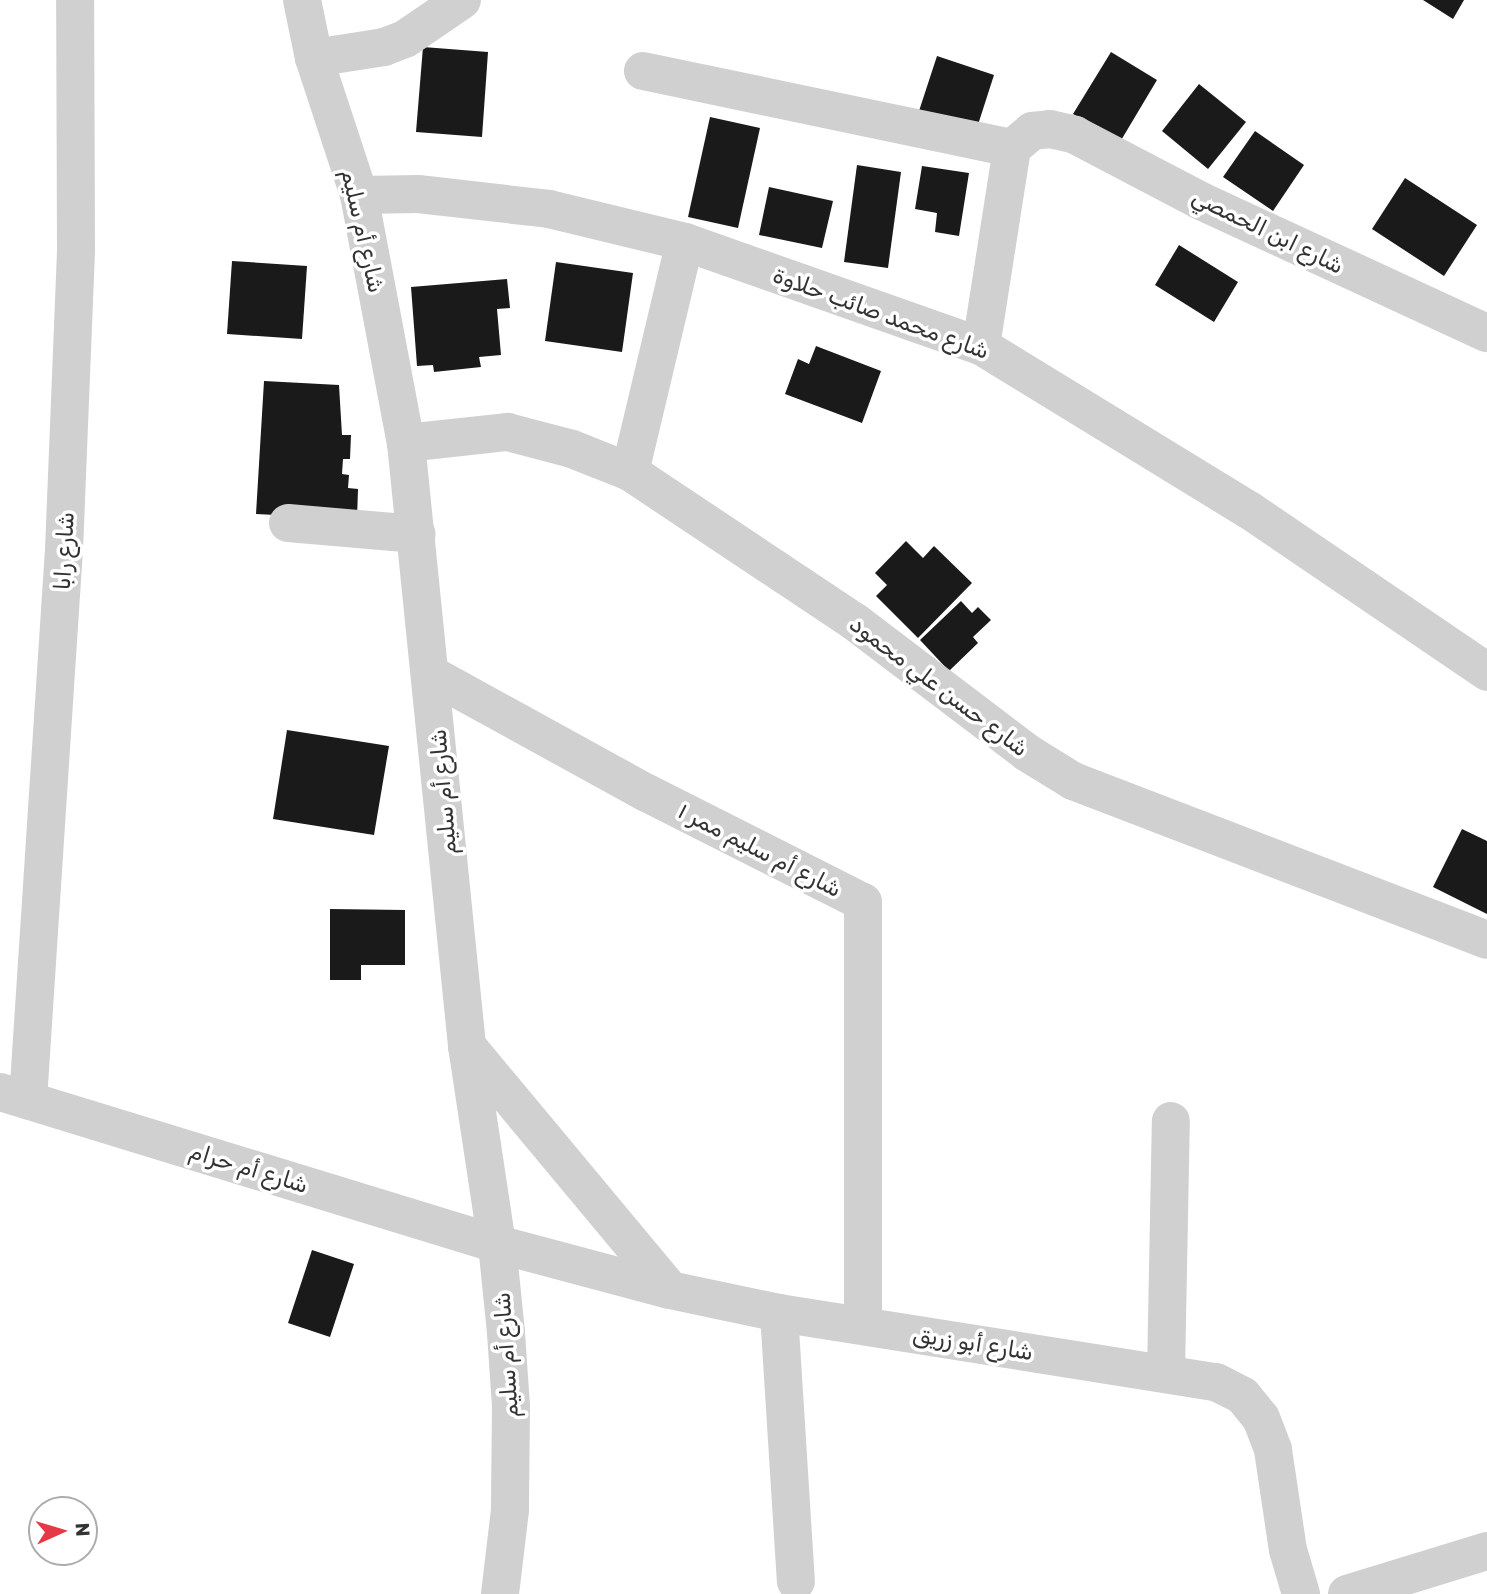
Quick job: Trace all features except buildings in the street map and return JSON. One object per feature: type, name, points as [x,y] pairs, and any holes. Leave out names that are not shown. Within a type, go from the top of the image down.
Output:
[{"type":"street","name":"شارع رابا","points":[[14,1096],[64,550],[76,249],[75,0]]},
{"type":"street","name":"شارع أم سليم","points":[[302,0],[314,58],[359,195],[406,443],[432,675],[467,1046],[497,1244],[511,1406],[510,1510],[500,1594]]},
{"type":"street","points":[[314,58],[384,47],[405,39],[462,0]]},
{"type":"street","points":[[643,71],[1012,148],[981,346]]},
{"type":"street","name":"شارع ابن الحمصي","points":[[1012,148],[1032,131],[1050,129],[1075,135],[1201,201],[1487,333]]},
{"type":"street","name":"شارع محمد صائب حلاوة","points":[[359,195],[418,194],[506,201],[685,243],[981,346],[1249,510],[1487,672]]},
{"type":"street","points":[[630,472],[685,243]]},
{"type":"street","name":"شارع حسن علي محمود","points":[[406,443],[508,432],[572,449],[630,472],[855,622],[1026,752],[1073,781],[1487,940]]},
{"type":"street","points":[[288,523],[417,534]]},
{"type":"street","name":"شارع أم سليم ممر ١","points":[[432,675],[647,793],[863,902],[863,1325]]},
{"type":"street","points":[[467,1046],[670,1290]]},
{"type":"street","name":"شارع أم حرام","points":[[14,1096],[497,1244]]},
{"type":"street","points":[[1166,1373],[1171,1121]]},
{"type":"street","name":"شارع أبو زريق","points":[[497,1244],[670,1290],[779,1312],[1216,1382],[1243,1396],[1261,1418],[1273,1450],[1288,1550],[1301,1594]]},
{"type":"street","points":[[779,1312],[796,1581]]},
{"type":"street","points":[[1347,1594],[1487,1550]]}]
